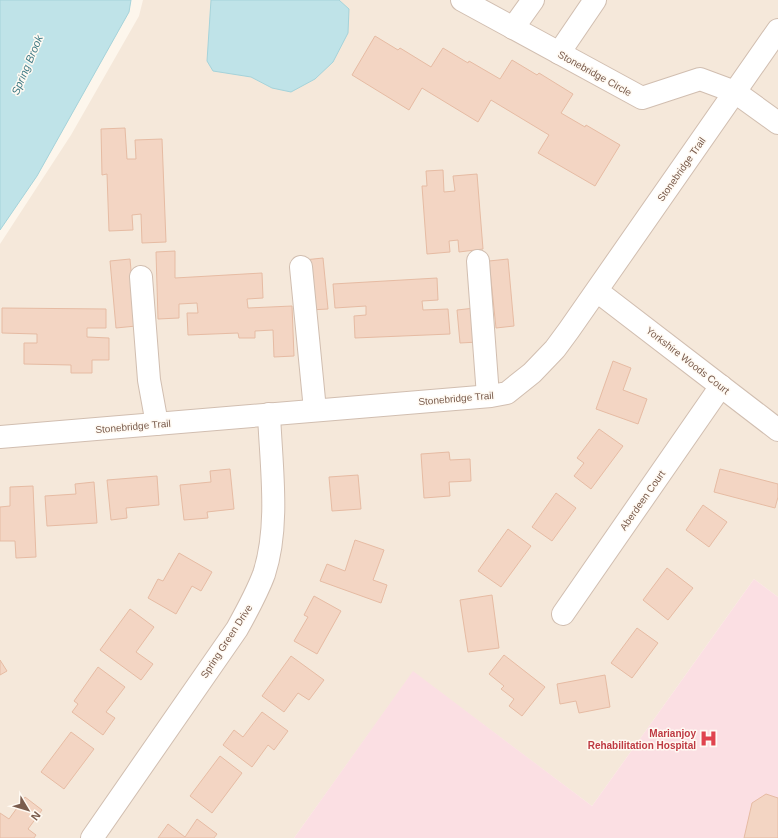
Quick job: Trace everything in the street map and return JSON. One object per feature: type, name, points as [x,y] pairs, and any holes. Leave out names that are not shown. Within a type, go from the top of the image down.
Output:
[{"type":"street","name":"Stonebridge Circle","points":[[464,0],[642,98],[700,79],[734,92],[778,123]]},
{"type":"street","points":[[514,28],[533,0]]},
{"type":"street","points":[[559,53],[595,0]]},
{"type":"street","name":"Stonebridge Trail","points":[[0,437],[488,396],[507,393],[532,373],[555,349],[778,30]]},
{"type":"street","points":[[478,261],[488,396]]},
{"type":"street","points":[[301,267],[315,410]]},
{"type":"street","points":[[141,277],[149,380],[157,424]]},
{"type":"street","name":"Yorkshire Woods Court","points":[[597,291],[778,430]]},
{"type":"street","name":"Aberdeen Court","points":[[563,614],[721,386]]},
{"type":"street","name":"Spring Green Drive","points":[[92,838],[237,629],[250,606],[264,574],[271,538],[273,511],[270,414]]},
{"type":"shaded area","points":[[143,0],[778,0],[778,597],[754,579],[592,806],[413,672],[294,838],[0,838],[0,244],[71,135],[139,16]]},
{"type":"shaded area","name":"Marianjoy Rehabilitation Hospital","points":[[754,579],[778,597],[778,838],[294,838],[413,671],[592,806]]},
{"type":"water","name":"Spring Brook","points":[[0,0],[131,0],[129,12],[37,176],[0,230]]},
{"type":"water","points":[[211,0],[339,0],[349,9],[348,33],[333,62],[315,79],[291,92],[272,88],[251,77],[213,71],[207,61]]},
{"type":"building","points":[[375,36],[398,50],[400,48],[431,67],[443,48],[468,63],[469,61],[500,79],[512,60],[537,75],[539,73],[573,94],[561,113],[585,127],[586,125],[620,145],[595,186],[538,153],[549,135],[491,100],[478,122],[422,88],[409,110],[352,75]]},
{"type":"building","points":[[125,128],[127,159],[136,159],[135,140],[162,139],[166,242],[142,243],[141,214],[132,215],[133,230],[109,231],[107,174],[102,175],[101,129]]},
{"type":"building","points":[[443,170],[444,192],[455,191],[453,176],[477,174],[483,249],[459,252],[458,240],[449,241],[450,252],[427,254],[422,186],[427,186],[426,171]]},
{"type":"building","points":[[175,251],[175,278],[262,273],[263,298],[247,299],[248,308],[292,306],[294,356],[274,357],[273,330],[255,331],[255,338],[239,338],[238,333],[188,335],[187,313],[198,313],[197,303],[179,304],[179,318],[158,319],[156,252]]},
{"type":"building","points":[[323,258],[328,309],[309,310],[304,260]]},
{"type":"building","points":[[130,259],[136,326],[116,328],[110,261]]},
{"type":"building","points":[[508,259],[514,326],[496,328],[489,261]]},
{"type":"building","points":[[437,278],[438,300],[422,301],[423,310],[448,309],[450,334],[355,338],[354,316],[366,315],[366,306],[335,308],[333,284]]},
{"type":"building","points":[[2,308],[106,309],[106,328],[87,328],[87,337],[109,338],[109,360],[92,360],[92,373],[71,373],[71,365],[24,364],[24,343],[37,343],[37,334],[2,333]]},
{"type":"building","points":[[475,308],[478,342],[460,343],[457,310]]},
{"type":"building","points":[[613,361],[631,368],[623,390],[647,399],[638,424],[596,409]]},
{"type":"building","points":[[599,429],[623,446],[591,489],[574,476],[584,463],[577,458]]},
{"type":"building","points":[[449,452],[450,460],[470,459],[471,481],[449,482],[450,496],[424,498],[421,454]]},
{"type":"building","points":[[230,469],[234,509],[207,512],[208,518],[184,520],[180,485],[211,482],[210,471]]},
{"type":"building","points":[[720,469],[778,484],[778,497],[775,508],[714,492]]},
{"type":"building","points":[[358,475],[361,509],[332,511],[329,477]]},
{"type":"building","points":[[157,476],[159,505],[126,508],[127,518],[111,520],[107,480]]},
{"type":"building","points":[[94,482],[97,523],[47,526],[45,496],[76,494],[75,484]]},
{"type":"building","points":[[33,486],[36,557],[16,558],[15,541],[0,541],[0,507],[10,506],[10,487]]},
{"type":"building","points":[[556,493],[576,508],[552,541],[532,527]]},
{"type":"building","points":[[703,505],[727,522],[709,547],[686,530]]},
{"type":"building","points":[[508,529],[531,546],[501,587],[478,571]]},
{"type":"building","points":[[355,540],[384,550],[373,580],[387,585],[381,603],[320,581],[327,564],[345,571]]},
{"type":"building","points":[[179,553],[212,572],[201,591],[192,586],[176,614],[148,598],[158,579],[163,581]]},
{"type":"building","points":[[667,568],[693,588],[668,620],[643,600]]},
{"type":"building","points":[[492,595],[499,648],[468,652],[460,600]]},
{"type":"building","points":[[314,596],[341,611],[317,654],[294,641],[308,617],[304,615]]},
{"type":"building","points":[[130,609],[154,627],[136,652],[153,664],[141,680],[100,650]]},
{"type":"building","points":[[637,628],[658,643],[632,678],[611,663]]},
{"type":"building","points":[[504,655],[545,687],[522,716],[509,706],[514,699],[501,689],[504,686],[489,674]]},
{"type":"building","points":[[291,656],[324,680],[309,700],[298,693],[284,712],[262,696]]},
{"type":"building","points":[[0,660],[7,671],[0,675]]},
{"type":"building","points":[[98,667],[125,687],[106,712],[115,718],[103,735],[72,712],[78,704],[74,701]]},
{"type":"building","points":[[605,675],[610,707],[579,713],[576,701],[560,704],[557,684]]},
{"type":"building","points":[[262,712],[288,731],[274,750],[268,745],[252,767],[223,745],[234,730],[243,737]]},
{"type":"building","points":[[71,732],[94,749],[64,789],[41,772]]},
{"type":"building","points":[[220,756],[242,773],[212,813],[190,796]]},
{"type":"building","points":[[766,794],[778,798],[778,838],[744,838],[752,803]]},
{"type":"building","points":[[25,797],[42,810],[28,829],[36,835],[34,838],[0,838],[0,813],[9,819]]},
{"type":"building","points":[[197,819],[217,834],[214,838],[158,838],[168,824],[185,837]]},
{"type":"place","name":"Marianjoy Rehabilitation Hospital","points":[[709,739]]}]
